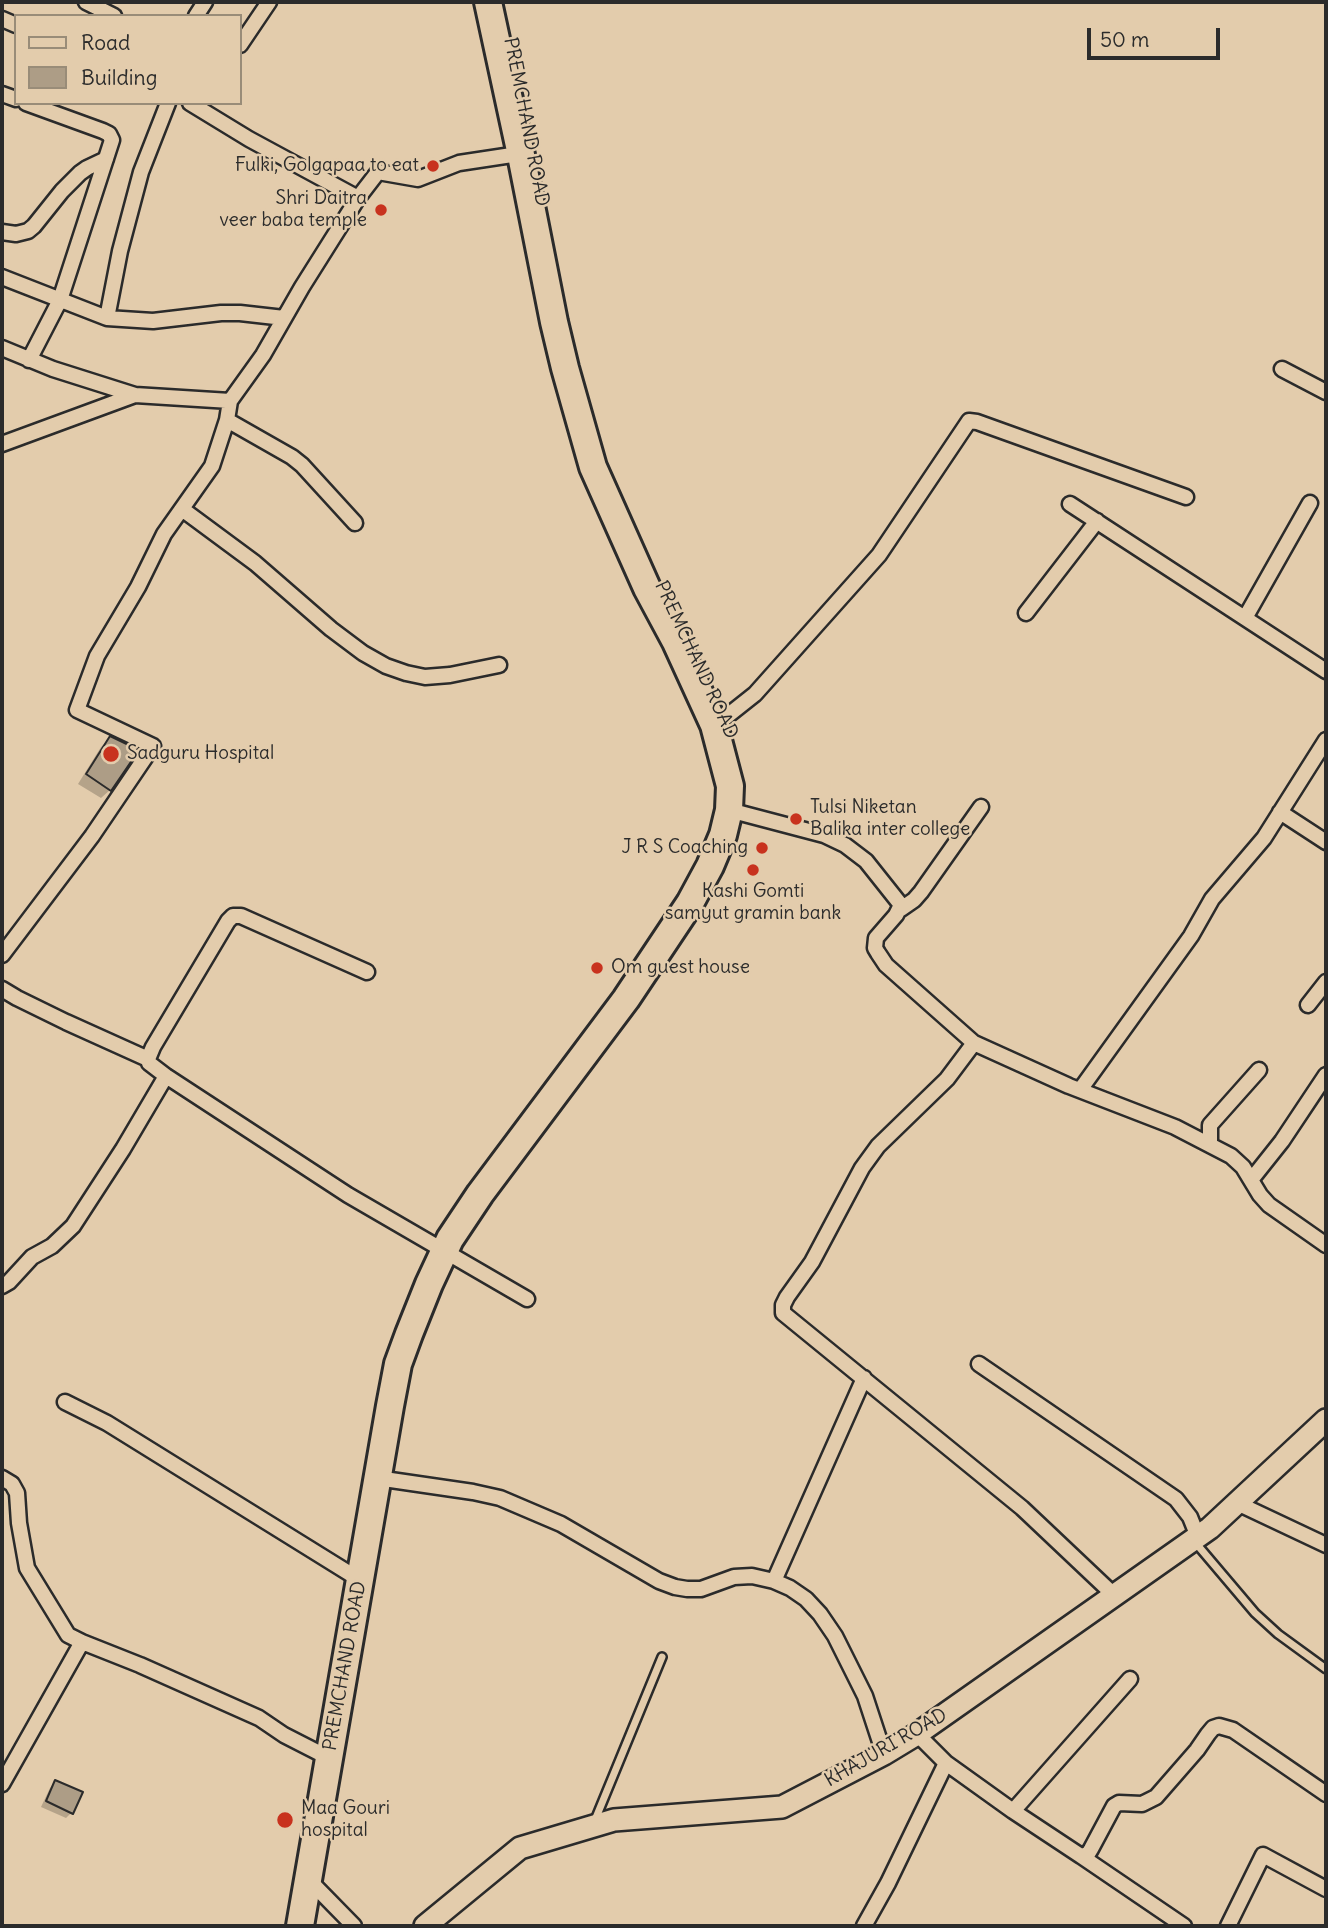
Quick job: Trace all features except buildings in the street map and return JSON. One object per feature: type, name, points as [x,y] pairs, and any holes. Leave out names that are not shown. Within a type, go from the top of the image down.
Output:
[{"type":"highway","name":"PREMCHAND ROAD","points":[[304,1922],[308,1879],[398,1364],[429,1284],[452,1255],[450,1239],[480,1195],[626,999],[690,903],[737,812],[745,785],[741,761],[726,717],[642,543],[618,487],[594,418],[565,321],[527,153],[488,2]]},
{"type":"highway","name":"PREMCHAND ROAD","points":[[501,2],[554,322],[593,467],[647,588],[676,642],[714,725],[737,812]]},
{"type":"street","points":[[86,2],[110,14]]},
{"type":"street","points":[[242,42],[269,2]]},
{"type":"street","points":[[29,360],[60,300],[112,140],[108,134],[31,105]]},
{"type":"street","points":[[107,317],[120,251],[141,172],[167,105]]},
{"type":"street","points":[[196,105],[250,139],[358,198]]},
{"type":"street","points":[[2,954],[92,836],[153,746],[77,710],[97,656],[138,587],[164,534],[212,466],[227,420],[230,401],[264,355],[358,198],[378,172],[418,179],[459,163],[527,153]]},
{"type":"street","points":[[2,232],[16,234],[28,231],[80,173],[106,159]]},
{"type":"street","points":[[2,277],[107,317],[153,321],[240,313],[284,318]]},
{"type":"street","points":[[2,348],[29,360],[135,395],[230,401]]},
{"type":"street","points":[[1282,369],[1326,392]]},
{"type":"street","points":[[2,444],[135,395]]},
{"type":"street","points":[[227,420],[302,465],[355,523]]},
{"type":"street","points":[[726,717],[755,694],[879,555],[969,421],[1186,497]]},
{"type":"street","points":[[1245,618],[1310,503]]},
{"type":"street","points":[[1070,504],[1326,671]]},
{"type":"street","points":[[182,509],[255,563],[342,637],[386,666],[406,674],[425,677],[499,665]]},
{"type":"street","points":[[1026,613],[1097,521]]},
{"type":"street","points":[[1080,1090],[1191,936],[1212,899],[1264,838],[1326,740]]},
{"type":"street","points":[[981,807],[914,900],[901,909],[876,938],[875,948],[886,965],[974,1042],[1080,1090],[1175,1127],[1238,1161],[1260,1195],[1279,1214],[1326,1245]]},
{"type":"street","points":[[737,812],[801,828],[845,845],[866,860],[899,901],[901,909]]},
{"type":"street","points":[[1280,812],[1326,842]]},
{"type":"street","points":[[148,1059],[233,916],[240,916],[367,972]]},
{"type":"street","points":[[1308,1005],[1326,982]]},
{"type":"street","points":[[2,989],[148,1059],[152,1066],[166,1076],[348,1195],[527,1299]]},
{"type":"street","points":[[974,1042],[947,1079],[878,1146],[862,1168],[812,1262],[782,1309],[785,1315],[1023,1508],[1114,1595]]},
{"type":"street","points":[[1210,1144],[1210,1125],[1259,1070]]},
{"type":"street","points":[[1251,1180],[1288,1132],[1326,1075]]},
{"type":"street","points":[[2,1286],[32,1257],[52,1246],[73,1226],[166,1076]]},
{"type":"street","points":[[979,1364],[1176,1499],[1190,1517],[1195,1538]]},
{"type":"street","points":[[774,1581],[864,1378]]},
{"type":"street","points":[[65,1402],[107,1423],[360,1580]]},
{"type":"street","name":"KHAJURI ROAD","points":[[425,1926],[520,1848],[614,1821],[782,1807],[884,1754],[918,1734],[1195,1538],[1237,1503],[1326,1420]]},
{"type":"street","points":[[2,1478],[12,1484],[17,1493],[27,1569],[68,1635],[259,1718],[284,1735],[329,1758]]},
{"type":"street","points":[[377,1478],[500,1498],[561,1524],[674,1587],[701,1589],[734,1577],[752,1576],[790,1588],[806,1599],[835,1636],[864,1696],[884,1754]]},
{"type":"street","points":[[1237,1503],[1326,1545]]},
{"type":"street","points":[[2,1784],[82,1642]]},
{"type":"street","points":[[1013,1811],[1130,1679]]},
{"type":"street","points":[[1081,1856],[1088,1854],[1114,1806],[1119,1803],[1142,1804],[1156,1797],[1213,1728],[1219,1726],[1233,1730],[1326,1794]]},
{"type":"street","points":[[918,1734],[946,1763],[1184,1926]]},
{"type":"street","points":[[864,1926],[888,1883],[946,1763]]},
{"type":"street","points":[[1228,1926],[1263,1855],[1326,1889]]},
{"type":"street","points":[[308,1879],[354,1926]]},
{"type":"lane","points":[[1195,1538],[1255,1613],[1326,1669]]},
{"type":"lane","points":[[592,1827],[662,1657]]},
{"type":"place","name":"Fulki, Golgapaa to eat","points":[[433,166]]},
{"type":"place","name":"Shri Daitra veer baba temple","points":[[381,210]]},
{"type":"place","name":"Sadguru Hospital","points":[[111,754]]},
{"type":"place","name":"Tulsi Niketan Balika inter college","points":[[796,819]]},
{"type":"place","name":"J R S Coaching","points":[[762,848]]},
{"type":"place","name":"Kashi Gomti samyut gramin bank","points":[[753,870]]},
{"type":"place","name":"Om guest house","points":[[597,968]]},
{"type":"place","name":"Maa Gouri hospital","points":[[285,1820]]}]
